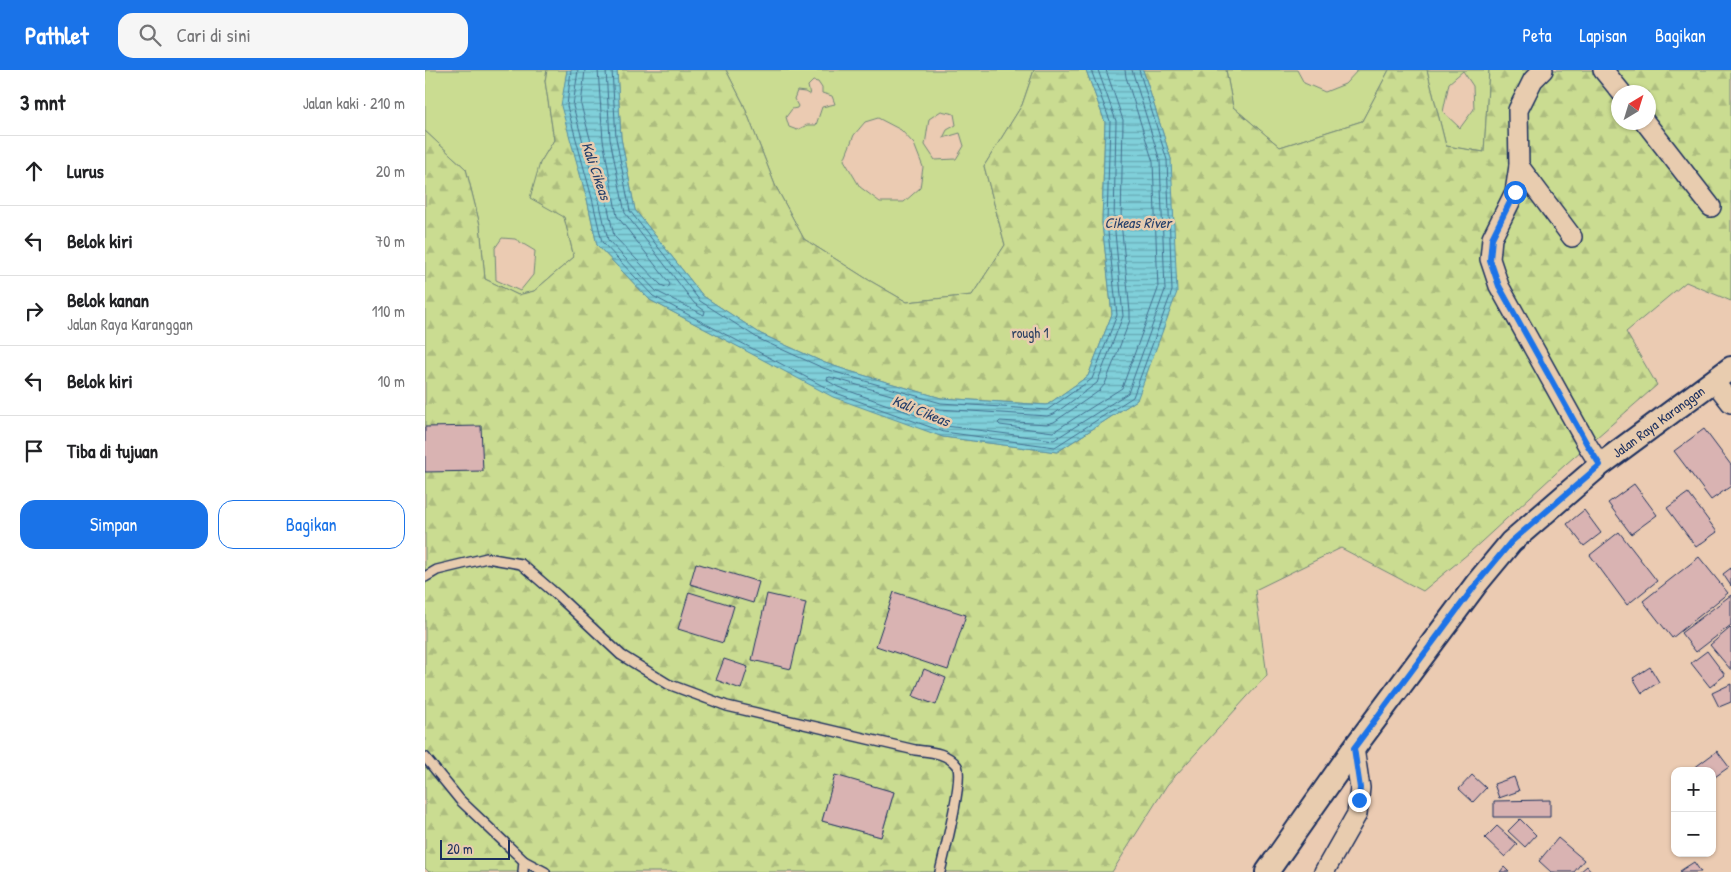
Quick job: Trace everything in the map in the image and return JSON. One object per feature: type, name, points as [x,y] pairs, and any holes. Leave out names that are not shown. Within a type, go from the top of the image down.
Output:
[{"type":"street","points":[[1543,70],[1533,80],[1518,110],[1519,166],[1515,192],[1492,238],[1490,260],[1499,286],[1600,465]]},
{"type":"street","points":[[1603,70],[1615,85]]},
{"type":"street","points":[[1651,130],[1711,207]]},
{"type":"street","points":[[1519,166],[1572,237]]},
{"type":"street","points":[[1722,374],[1731,403]]},
{"type":"street","name":"Jalan Raya Karanggan","points":[[1267,872],[1354,748],[1477,583],[1511,542],[1600,465],[1722,374]]},
{"type":"street","points":[[1324,872],[1357,814],[1360,788],[1354,748]]},
{"type":"lane","points":[[425,577],[437,570],[487,558],[521,564],[557,594],[621,654],[668,684],[727,706],[915,750],[940,753],[947,757],[956,764],[959,770],[957,795],[941,872]]},
{"type":"lane","points":[[425,757],[460,800],[524,861],[545,872]]},
{"type":"lane","points":[[523,872],[524,861]]},
{"type":"green space","points":[[425,70],[547,70],[545,81],[554,140],[540,163],[564,217],[574,257],[534,291],[518,295],[485,279],[480,225],[466,169],[425,131]],"holes":[[[502,238],[515,239],[535,251],[533,275],[520,291],[496,280],[495,248]]]},
{"type":"green space","points":[[547,70],[567,70],[562,106],[587,199],[597,245],[650,300],[808,383],[943,437],[1057,452],[1137,400],[1171,159],[1143,70],[1226,70],[1233,107],[1280,147],[1362,121],[1389,70],[1427,70],[1446,146],[1484,152],[1489,70],[1731,70],[1731,301],[1686,282],[1626,332],[1657,385],[1566,464],[1469,553],[1423,591],[1341,548],[1255,590],[1267,675],[1167,785],[1112,872],[429,872],[425,868],[425,131],[466,169],[480,225],[485,279],[518,295],[534,291],[574,257],[564,217],[530,198],[540,163],[554,140],[545,81]],"holes":[[[835,776],[894,792],[881,837],[822,821]]]},
{"type":"green space","name":"rough 1","points":[[617,70],[726,70],[743,103],[775,185],[804,239],[907,302],[972,295],[1005,245],[984,166],[1022,105],[1034,70],[1086,70],[1105,122],[1102,223],[1112,314],[1088,376],[1047,405],[941,398],[825,363],[761,334],[703,296],[635,210],[621,138]]},
{"type":"green space","points":[[726,70],[1034,70],[1022,105],[984,166],[1005,245],[972,295],[907,302],[804,239],[775,185],[743,103]],"holes":[[[813,81],[818,82],[822,88],[822,93],[832,96],[835,104],[822,107],[816,125],[807,125],[797,130],[789,127],[786,117],[792,109],[798,106],[794,99],[797,91],[810,95],[808,86]],[[941,111],[954,114],[956,125],[947,130],[943,138],[960,133],[964,146],[956,159],[935,160],[925,145],[929,119]],[[878,118],[901,130],[914,144],[923,167],[920,188],[904,202],[880,202],[860,187],[844,160],[854,135],[865,122]]]},
{"type":"green space","points":[[1226,70],[1297,70],[1304,83],[1325,92],[1345,84],[1358,70],[1389,70],[1362,121],[1280,147],[1233,107]]},
{"type":"green space","points":[[1427,70],[1489,70],[1484,152],[1446,146]],"holes":[[[1463,71],[1473,86],[1474,109],[1460,128],[1443,112],[1449,83]]]},
{"type":"water","name":"Cikeas River","points":[[567,70],[617,70],[621,138],[635,210],[703,296],[761,334],[825,363],[849,371],[941,398],[1047,405],[1088,376],[1112,314],[1102,223],[1105,122],[1086,70],[1143,70],[1171,159],[1177,292],[1137,400],[1057,452],[943,437],[833,397],[650,300],[597,245],[587,199],[561,106]]},
{"type":"building","points":[[481,426],[483,471],[425,472],[425,427]]},
{"type":"building","points":[[1704,429],[1731,465],[1731,486],[1711,500],[1674,451]]},
{"type":"building","points":[[1634,484],[1657,515],[1631,534],[1608,503]]},
{"type":"building","points":[[1688,493],[1717,532],[1696,547],[1667,508]]},
{"type":"building","points":[[1584,510],[1601,533],[1584,546],[1567,524]]},
{"type":"building","points":[[1619,532],[1657,581],[1627,605],[1590,555]]},
{"type":"building","points":[[1699,557],[1728,593],[1672,638],[1643,601]]},
{"type":"building","points":[[696,563],[759,582],[753,603],[690,584]]},
{"type":"building","points":[[1731,568],[1731,586],[1723,574]]},
{"type":"building","points":[[689,592],[734,606],[723,643],[678,629]]},
{"type":"building","points":[[894,592],[966,615],[948,670],[876,646]]},
{"type":"building","points":[[767,594],[806,603],[791,669],[752,660]]},
{"type":"building","points":[[1731,595],[1731,625],[1696,652],[1681,633]]},
{"type":"building","points":[[1731,629],[1731,670],[1710,645]]},
{"type":"building","points":[[1707,651],[1725,675],[1710,687],[1691,663]]},
{"type":"building","points":[[724,659],[748,667],[741,689],[716,680]]},
{"type":"building","points":[[1650,667],[1659,682],[1642,693],[1633,678]]},
{"type":"building","points":[[924,669],[946,678],[936,705],[913,696]]},
{"type":"building","points":[[1731,684],[1731,702],[1719,707],[1712,693]]},
{"type":"building","points":[[1717,751],[1729,767],[1716,776],[1716,767],[1695,767]]},
{"type":"building","points":[[835,775],[894,792],[881,837],[822,821]]},
{"type":"building","points":[[1472,775],[1486,788],[1473,802],[1459,789]]},
{"type":"building","points":[[1514,777],[1519,791],[1499,798],[1494,784]]},
{"type":"building","points":[[1550,800],[1550,817],[1494,817],[1494,801]]},
{"type":"building","points":[[1520,819],[1536,835],[1525,847],[1508,831]]},
{"type":"building","points":[[1497,826],[1517,844],[1505,857],[1485,838]]},
{"type":"building","points":[[1558,838],[1584,860],[1574,872],[1551,872],[1539,861]]},
{"type":"building","points":[[1694,862],[1701,872],[1680,871]]},
{"type":"building","points":[[1587,866],[1592,872],[1580,872]]},
{"type":"building","points":[[1504,867],[1509,872],[1500,872]]},
{"type":"route","points":[[1359,800],[1360,788],[1354,748],[1477,583],[1511,542],[1600,465],[1499,286],[1490,260],[1492,238],[1515,192]]},
{"type":"water label","name":"Kali Cikeas","points":[[596,171]]},
{"type":"water label","name":"Kali Cikeas","points":[[921,411]]}]
